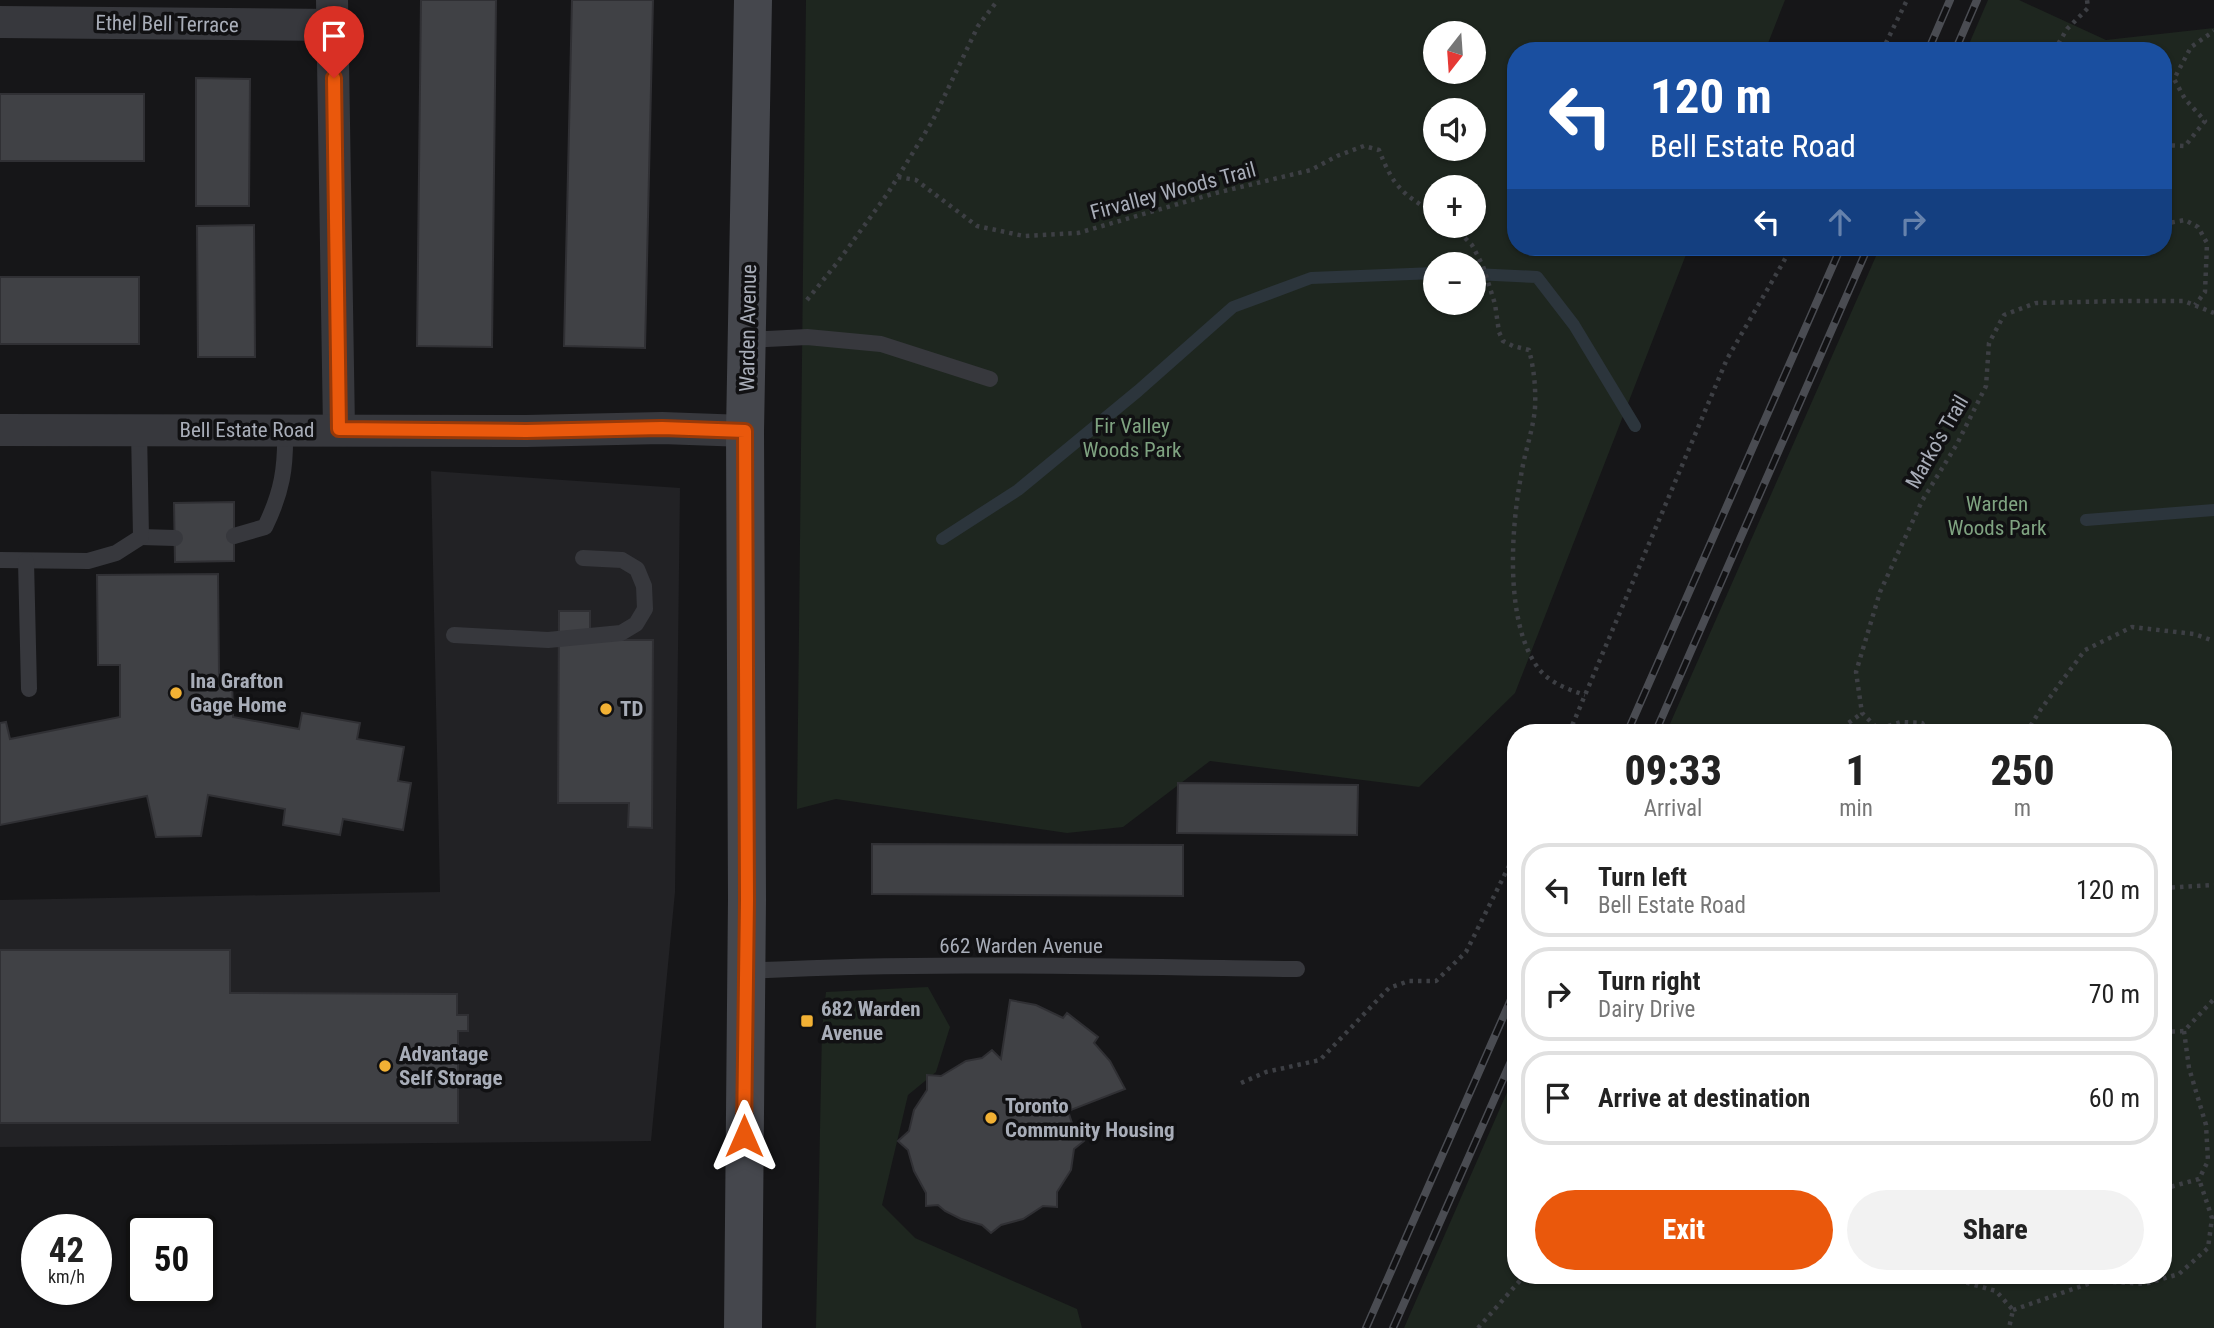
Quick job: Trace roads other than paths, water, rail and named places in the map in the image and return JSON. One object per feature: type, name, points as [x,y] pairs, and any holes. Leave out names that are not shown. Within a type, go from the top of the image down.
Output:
[{"type":"main road","name":"Warden Avenue","points":[[743,1328],[747,886],[745,431],[753,0]]},
{"type":"street","name":"Ethel Bell Terrace","points":[[0,22],[333,12]]},
{"type":"street","points":[[333,12],[339,429]]},
{"type":"street","name":"Bell Estate Road","points":[[0,430],[526,431],[662,428],[745,431]]},
{"type":"lane","points":[[748,340],[807,337],[881,344],[990,379]]},
{"type":"lane","points":[[234,536],[265,527],[278,501],[286,458],[285,429]]},
{"type":"lane","points":[[139,430],[141,537]]},
{"type":"lane","points":[[0,560],[89,561],[116,554],[141,537],[174,538]]},
{"type":"lane","points":[[454,635],[548,640],[621,633],[636,624],[645,609],[644,586],[637,569],[622,560],[583,558]]},
{"type":"lane","points":[[26,561],[29,689]]},
{"type":"lane","name":"662 Warden Avenue","points":[[746,971],[813,967],[1073,966],[1297,969]]},
{"type":"waterway","points":[[942,539],[1018,490],[1138,391],[1233,307],[1311,278],[1423,273]]},
{"type":"waterway","points":[[1486,275],[1537,277],[1574,325],[1635,426]]},
{"type":"waterway","points":[[2086,520],[2214,510]]},
{"type":"railway","points":[[1932,42],[1950,0]]},
{"type":"railway","points":[[1959,42],[1977,0]]},
{"type":"railway","points":[[1631,724],[1837,256]]},
{"type":"railway","points":[[1659,724],[1864,256]]},
{"type":"railway","points":[[1366,1328],[1507,1008]]},
{"type":"railway","points":[[1393,1328],[1507,1070]]},
{"type":"place","name":"Ina Grafton Gage Home","points":[[176,693]]},
{"type":"place","name":"TD","points":[[606,709]]},
{"type":"place","name":"682 Warden Avenue","points":[[807,1021]]},
{"type":"place","name":"Advantage Self Storage","points":[[385,1066]]},
{"type":"place","name":"Toronto Community Housing","points":[[991,1118]]},
{"type":"park label","name":"Fir Valley Woods Park","points":[[1132,438]]},
{"type":"park label","name":"Warden Woods Park","points":[[1997,516]]}]
